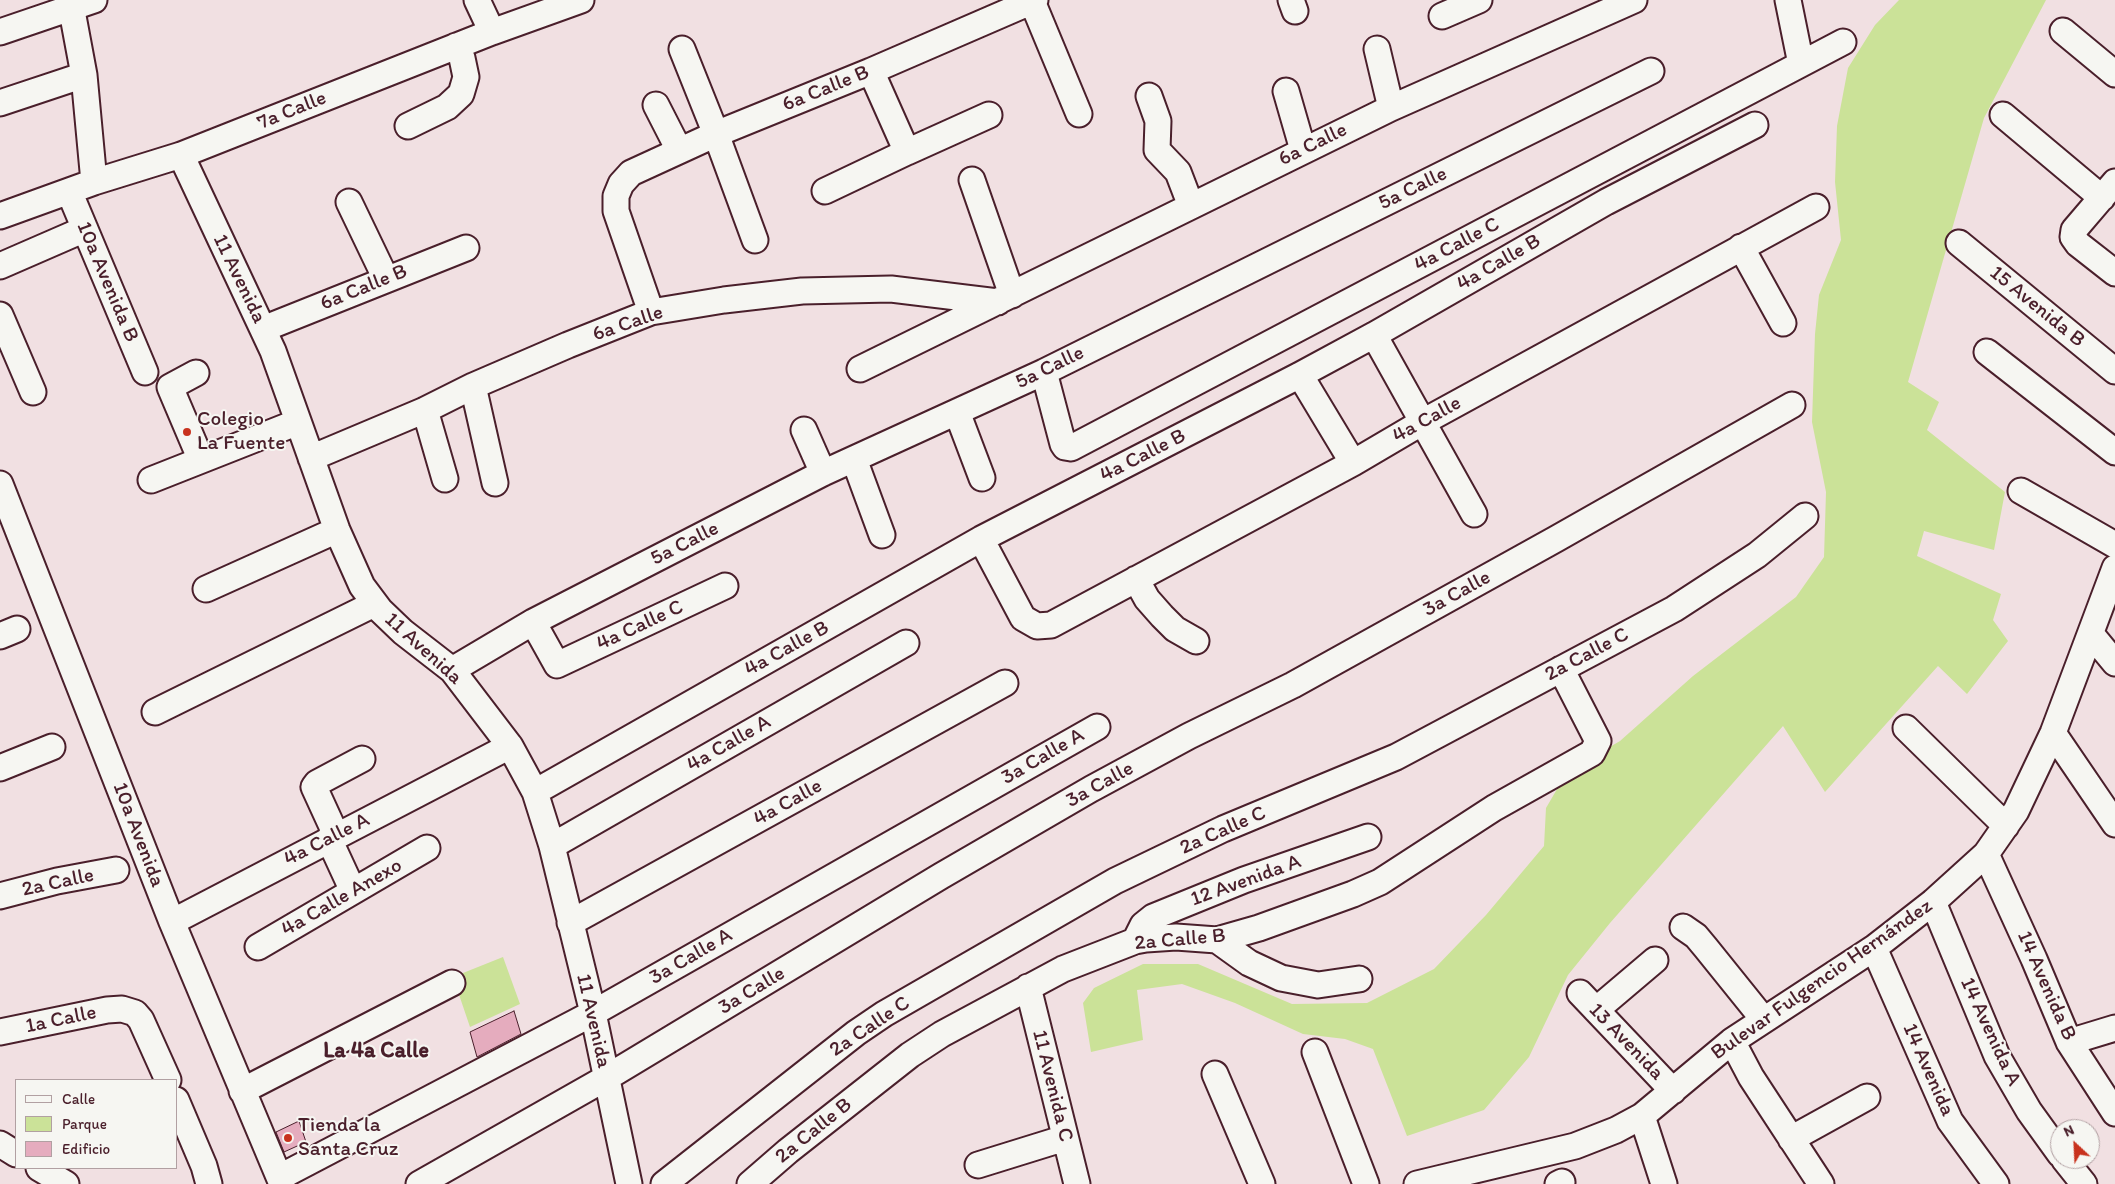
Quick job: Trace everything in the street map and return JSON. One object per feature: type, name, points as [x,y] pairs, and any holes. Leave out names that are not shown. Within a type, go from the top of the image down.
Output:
[{"type":"street","points":[[477,0],[492,32]]},
{"type":"street","name":"7a Calle","points":[[0,216],[94,182],[181,155],[492,32],[582,0]]},
{"type":"street","points":[[1442,16],[1479,0]]},
{"type":"street","name":"6a Calle","points":[[860,369],[1391,108],[1634,0]]},
{"type":"street","points":[[1788,0],[1801,64]]},
{"type":"street","points":[[1033,1],[1080,114]]},
{"type":"street","name":"6a Calle B","points":[[651,312],[616,211],[616,196],[621,184],[631,173],[716,134],[871,71],[1033,1]]},
{"type":"street","points":[[0,32],[78,2],[94,182]]},
{"type":"street","points":[[2063,31],[2115,74]]},
{"type":"street","name":"4a Calle C","points":[[1044,372],[1063,444],[1071,448],[1844,42]]},
{"type":"street","points":[[408,126],[447,106],[461,94],[466,77],[462,58],[456,46]]},
{"type":"street","points":[[682,49],[755,240]]},
{"type":"street","points":[[1376,49],[1391,108]]},
{"type":"street","points":[[871,71],[907,152]]},
{"type":"street","name":"5a Calle","points":[[452,670],[533,622],[823,473],[1044,372],[1651,71]]},
{"type":"street","points":[[0,103],[84,75]]},
{"type":"street","points":[[1286,91],[1303,150]]},
{"type":"street","points":[[1149,96],[1158,121],[1157,150],[1178,172],[1191,206]]},
{"type":"street","points":[[656,105],[679,150]]},
{"type":"street","points":[[2003,115],[2109,190],[2074,230],[2073,237],[2078,244],[2115,273]]},
{"type":"street","points":[[825,191],[989,116]]},
{"type":"street","name":"4a Calle B","points":[[535,792],[981,539],[1300,375],[1374,335],[1606,202],[1755,125]]},
{"type":"street","name":"11 Avenida","points":[[181,155],[223,248],[263,329],[337,530],[362,586],[374,604],[403,632],[452,670],[510,746],[535,792],[552,846],[592,1013],[606,1078],[624,1182]]},
{"type":"street","points":[[972,180],[1005,298]]},
{"type":"street","name":"10a Avenida B","points":[[69,191],[145,372]]},
{"type":"street","points":[[349,202],[386,279]]},
{"type":"street","name":"4a Calle","points":[[981,539],[1023,618],[1037,626],[1051,625],[1353,463],[1421,423],[1816,207]]},
{"type":"street","points":[[0,266],[85,229]]},
{"type":"street","name":"15 Avenida B","points":[[1959,243],[2115,371]]},
{"type":"street","points":[[1741,247],[1783,323]]},
{"type":"street","name":"6a Calle B","points":[[263,329],[466,248]]},
{"type":"street","name":"6a Calle","points":[[311,458],[425,410],[473,386],[651,312],[724,300],[802,291],[891,289],[1005,298]]},
{"type":"street","points":[[0,315],[33,392]]},
{"type":"street","points":[[1374,335],[1421,423],[1474,514]]},
{"type":"street","points":[[1987,352],[2115,452]]},
{"type":"street","points":[[196,373],[170,387],[201,460]]},
{"type":"street","points":[[1300,375],[1353,463]]},
{"type":"street","points":[[473,386],[495,483]]},
{"type":"street","name":"3a Calle","points":[[419,1184],[606,1078],[940,876],[1090,789],[1302,680],[1565,535],[1792,405]]},
{"type":"street","points":[[425,410],[445,479]]},
{"type":"street","points":[[957,412],[982,478]]},
{"type":"street","points":[[150,480],[298,422]]},
{"type":"street","points":[[804,430],[823,473]]},
{"type":"street","points":[[854,459],[882,535]]},
{"type":"street","name":"10a Avenida","points":[[0,484],[172,922],[281,1181]]},
{"type":"street","points":[[2021,491],[2115,545]]},
{"type":"street","name":"2a Calle C","points":[[664,1184],[877,1019],[1115,881],[1223,829],[1396,757],[1674,608],[1757,556],[1805,516]]},
{"type":"street","points":[[206,589],[337,530]]},
{"type":"street","name":"Bulevar Fulgencio Hernández","points":[[1416,1184],[1507,1174],[1616,1130],[1642,1116],[1732,1040],[1874,948],[1933,902],[1986,854],[2006,826],[2053,733],[2092,634],[2115,568]]},
{"type":"street","points":[[1136,579],[1162,616],[1175,629],[1196,640]]},
{"type":"street","name":"4a Calle C","points":[[533,622],[555,664],[561,664],[725,586]]},
{"type":"street","points":[[155,712],[374,604]]},
{"type":"street","points":[[2092,634],[2115,663]]},
{"type":"street","name":"4a Calle A","points":[[552,846],[906,643]]},
{"type":"street","name":"2a Calle B","points":[[750,1184],[788,1151],[910,1054],[942,1034],[1063,969],[1135,941],[1176,937],[1217,940],[1259,928],[1380,882],[1494,808],[1592,753],[1598,741],[1561,669]]},
{"type":"street","name":"4a Calle","points":[[570,924],[1005,683]]},
{"type":"street","name":"3a Calle A","points":[[281,1181],[592,1013],[1097,727]]},
{"type":"street","points":[[1906,728],[2006,826]]},
{"type":"street","points":[[2053,733],[2115,824]]},
{"type":"street","name":"4a Calle A","points":[[172,922],[510,746]]},
{"type":"street","points":[[0,768],[52,747]]},
{"type":"street","points":[[353,891],[314,787],[317,783],[362,758]]},
{"type":"street","name":"12 Avenida A","points":[[1135,941],[1143,925],[1153,917],[1244,880],[1368,837]]},
{"type":"street","name":"4a Calle Anexo","points":[[258,947],[427,848]]},
{"type":"street","name":"14 Avenida B","points":[[1986,854],[2034,959],[2069,1042],[2115,1113]]},
{"type":"street","name":"2a Calle","points":[[0,896],[57,881],[116,870]]},
{"type":"street","name":"14 Avenida A","points":[[1933,902],[1997,1056],[2028,1111],[2050,1141]]},
{"type":"street","points":[[1683,927],[1706,948],[1764,1020]]},
{"type":"street","points":[[1217,940],[1249,963],[1281,978],[1318,985],[1359,979]]},
{"type":"street","name":"14 Avenida","points":[[1874,948],[1950,1121],[1996,1184]]},
{"type":"street","name":"13 Avenida","points":[[1654,960],[1588,1002],[1673,1091]]},
{"type":"street","points":[[242,1091],[452,983]]},
{"type":"street","name":"11 Avenida C","points":[[1028,987],[1077,1184]]},
{"type":"street","name":"1a Calle","points":[[0,1032],[107,1010],[122,1009],[135,1014],[141,1020],[168,1079]]},
{"type":"street","points":[[2069,1042],[2115,1028]]},
{"type":"street","points":[[1732,1040],[1751,1077],[1821,1184]]},
{"type":"street","points":[[1315,1052],[1366,1184]]},
{"type":"street","points":[[1215,1074],[1262,1184]]},
{"type":"street","points":[[1791,1139],[1867,1097]]},
{"type":"street","points":[[178,1105],[204,1166],[209,1184]]},
{"type":"street","name":"13 Avenida","points":[[1642,1116],[1664,1184]]},
{"type":"street","points":[[978,1165],[1065,1138]]},
{"type":"street","points":[[0,1144],[15,1153]]},
{"type":"street","points":[[41,1169],[66,1184]]},
{"type":"street","points":[[2072,1169],[2084,1184]]},
{"type":"green space","points":[[1899,0],[2046,0],[1984,118],[1908,382],[1939,402],[1927,430],[2005,492],[1994,550],[1924,531],[1917,556],[2001,594],[1993,620],[2008,641],[1967,694],[1938,666],[1825,792],[1783,726],[1610,923],[1568,975],[1529,1057],[1484,1110],[1407,1136],[1373,1049],[1345,1039],[1303,1034],[1235,1003],[1182,984],[1137,990],[1143,1040],[1091,1052],[1083,1003],[1094,988],[1143,964],[1198,964],[1292,1004],[1367,1003],[1434,969],[1486,915],[1544,846],[1546,808],[1567,772],[1620,741],[1693,676],[1796,597],[1824,557],[1826,492],[1812,422],[1815,334],[1819,295],[1841,240],[1835,182],[1837,126],[1848,68],[1875,25]]},
{"type":"green space","points":[[503,957],[520,1004],[470,1027],[453,977]]},
{"type":"building","points":[[514,1011],[521,1034],[477,1057],[470,1032]]},
{"type":"building","name":"Tienda la Santa Cruz","points":[[299,1121],[306,1142],[284,1152],[276,1132]]},
{"type":"place","name":"Colegio La Fuente","points":[[187,432]]},
{"type":"place","name":"Tienda la Santa Cruz","points":[[288,1138]]},
{"type":"district","name":"La 4a Calle","points":[[376,1051]]}]
